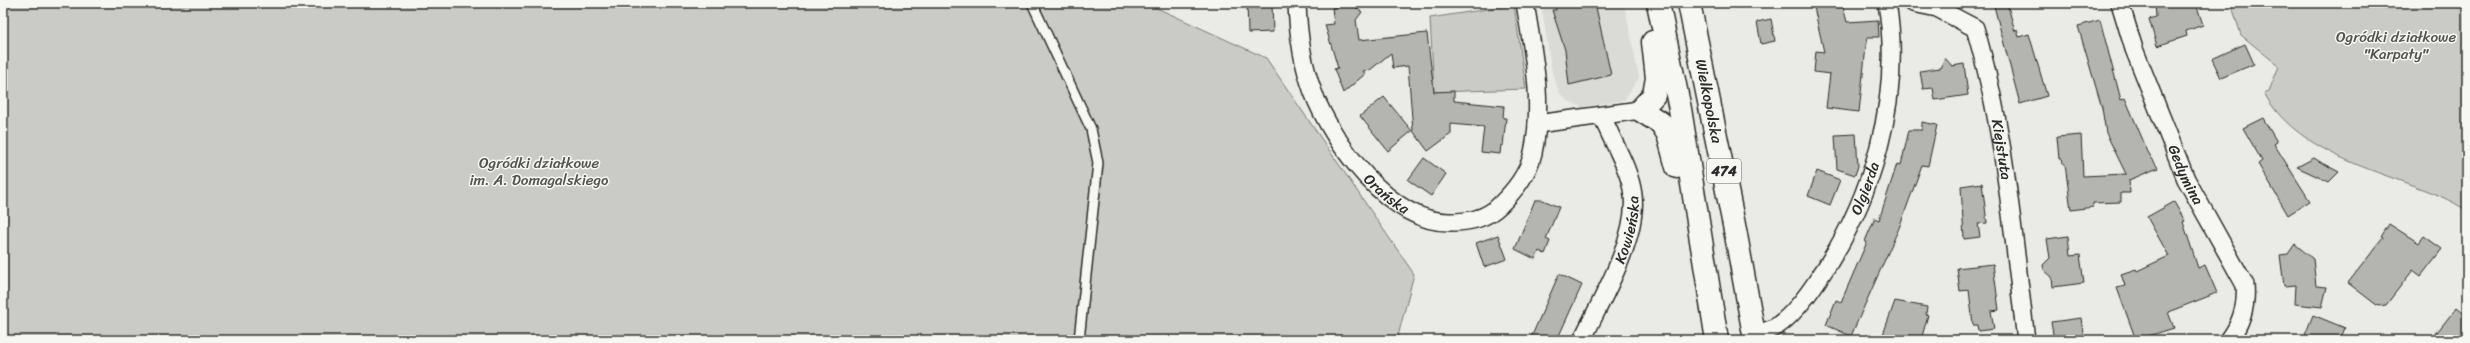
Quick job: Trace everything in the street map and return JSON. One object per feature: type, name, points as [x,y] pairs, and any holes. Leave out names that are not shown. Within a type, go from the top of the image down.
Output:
[{"type":"main road","points":[[1651,3],[1657,78],[1654,95],[1640,110],[1661,124],[1668,134],[1685,194],[1702,242]]},
{"type":"main road","name":"Wielkopolska","points":[[1658,3],[1680,109],[1717,340]]},
{"type":"main road","name":"Wielkopolska","points":[[1689,3],[1755,337]]},
{"type":"street","name":"Orańska","points":[[1297,3],[1298,32],[1304,61],[1312,90],[1325,119],[1354,160],[1373,182],[1396,203],[1417,215],[1439,222],[1463,222],[1481,218],[1494,211],[1516,189],[1526,173],[1533,153],[1537,124],[1537,74],[1525,3]]},
{"type":"street","name":"Kiejstuta","points":[[1888,5],[1912,3],[1937,8],[1975,28],[1989,75],[1999,120],[2026,340]]},
{"type":"street","name":"Gedymina","points":[[2120,3],[2134,49],[2186,179],[2245,285],[2246,295],[2242,319],[2229,340]]},
{"type":"street","name":"Olgierda","points":[[1755,337],[1777,326],[1805,298],[1830,262],[1866,187],[1881,138],[1890,90],[1893,46],[1888,5]]},
{"type":"street","points":[[1537,124],[1640,110]]},
{"type":"street","name":"Kowieńska","points":[[1582,340],[1628,241],[1634,212],[1633,194],[1628,176],[1602,116]]},
{"type":"lane","points":[[1032,3],[1091,129],[1098,163],[1079,340]]},
{"type":"shaded area","points":[[1541,3],[1624,3],[1639,78],[1624,100],[1582,107],[1568,101],[1559,92],[1552,72]]},
{"type":"green space","name":"Ogródki działkowe im. A. Domagalskiego","points":[[3,3],[1146,3],[1266,58],[1414,274],[1397,340],[3,340]]},
{"type":"green space","name":"Ogródki działkowe \"Karpaty\"","points":[[2231,3],[2467,3],[2467,211],[2453,202],[2439,196],[2348,161],[2308,140],[2291,126],[2276,111],[2264,93],[2269,91],[2279,66],[2241,35]]},
{"type":"green space","points":[[1514,5],[1526,89],[1434,92],[1430,18]]},
{"type":"building","points":[[1247,3],[1272,3],[1273,32],[1248,33]]},
{"type":"building","points":[[1554,3],[1595,3],[1611,75],[1569,85],[1565,50],[1552,10],[1556,10]]},
{"type":"building","points":[[1813,3],[1842,3],[1847,22],[1878,20],[1879,37],[1867,37],[1859,112],[1826,108],[1830,74],[1814,72],[1816,51],[1824,52]]},
{"type":"building","points":[[2007,3],[2015,31],[2017,30],[2019,37],[2029,34],[2047,96],[2020,104],[1994,6]]},
{"type":"building","points":[[2155,3],[2196,3],[2203,25],[2186,31],[2187,36],[2157,46],[2149,19],[2156,17]]},
{"type":"building","points":[[1353,5],[1362,12],[1356,20],[1359,40],[1427,33],[1434,92],[1454,91],[1454,101],[1504,106],[1503,118],[1506,118],[1503,146],[1501,145],[1500,154],[1481,152],[1484,127],[1451,124],[1451,134],[1428,151],[1413,131],[1408,66],[1393,68],[1391,53],[1370,70],[1363,71],[1365,74],[1343,93],[1334,69],[1338,68],[1325,25],[1334,24],[1332,8]]},
{"type":"building","points":[[1771,19],[1775,41],[1761,44],[1757,22]]},
{"type":"building","points":[[2100,20],[2121,100],[2125,98],[2148,152],[2158,168],[2129,180],[2130,193],[2121,193],[2121,202],[2093,203],[2093,207],[2071,210],[2065,164],[2062,164],[2061,159],[2059,159],[2057,137],[2081,135],[2083,176],[2126,174],[2106,133],[2102,108],[2078,26]]},
{"type":"building","points":[[2245,44],[2254,64],[2221,78],[2212,59]]},
{"type":"building","points":[[1945,58],[1952,66],[1964,64],[1968,95],[1935,100],[1933,88],[1923,89],[1920,71],[1940,68]]},
{"type":"building","points":[[1384,97],[1412,131],[1388,151],[1360,116]]},
{"type":"building","points":[[2263,118],[2277,142],[2274,144],[2310,201],[2288,215],[2258,164],[2262,161],[2243,128]]},
{"type":"building","points":[[1922,122],[1937,125],[1928,166],[1922,165],[1899,228],[1851,336],[1826,325],[1836,300],[1841,302],[1867,242],[1865,241],[1875,218],[1879,220],[1897,164],[1901,165],[1909,130],[1922,130]]},
{"type":"building","points":[[1856,134],[1858,166],[1855,175],[1837,169],[1835,135]]},
{"type":"building","points":[[1424,158],[1446,174],[1431,196],[1408,180]]},
{"type":"building","points":[[2314,158],[2339,172],[2329,182],[2297,167]]},
{"type":"building","points":[[1817,171],[1840,180],[1830,205],[1808,196]]},
{"type":"building","points":[[1982,183],[1987,223],[1978,224],[1980,237],[1964,239],[1961,186]]},
{"type":"building","points":[[1535,200],[1543,200],[1559,207],[1546,239],[1550,241],[1545,254],[1539,251],[1535,259],[1515,249]]},
{"type":"building","points":[[2174,202],[2185,221],[2183,222],[2198,268],[2205,265],[2217,293],[2168,312],[2174,328],[2136,340],[2117,288],[2125,286],[2121,274],[2136,269],[2137,271],[2169,256],[2147,217]]},
{"type":"building","points":[[2389,224],[2419,243],[2424,236],[2442,249],[2421,276],[2413,270],[2386,305],[2378,306],[2348,283],[2383,238],[2381,237]]},
{"type":"building","points":[[1498,235],[1507,259],[1484,267],[1476,243]]},
{"type":"building","points":[[2068,236],[2070,256],[2080,255],[2084,283],[2053,287],[2052,277],[2044,270],[2043,265],[2050,258],[2047,239]]},
{"type":"building","points":[[2295,244],[2313,259],[2316,286],[2327,287],[2322,307],[2295,304],[2296,285],[2284,286],[2280,255],[2288,254]]},
{"type":"building","points":[[1993,264],[1999,310],[1991,311],[1994,329],[1978,331],[1977,325],[1973,325],[1969,290],[1960,291],[1957,268]]},
{"type":"building","points":[[1559,274],[1582,285],[1557,340],[1530,340]]},
{"type":"building","points":[[1895,301],[1927,307],[1926,314],[1928,315],[1921,340],[1881,340]]},
{"type":"building","points":[[2456,308],[2467,317],[2467,340],[2431,340]]},
{"type":"building","points":[[2313,315],[2345,328],[2340,340],[2303,340]]},
{"type":"building","points":[[2081,318],[2084,340],[2054,340],[2051,322]]}]
